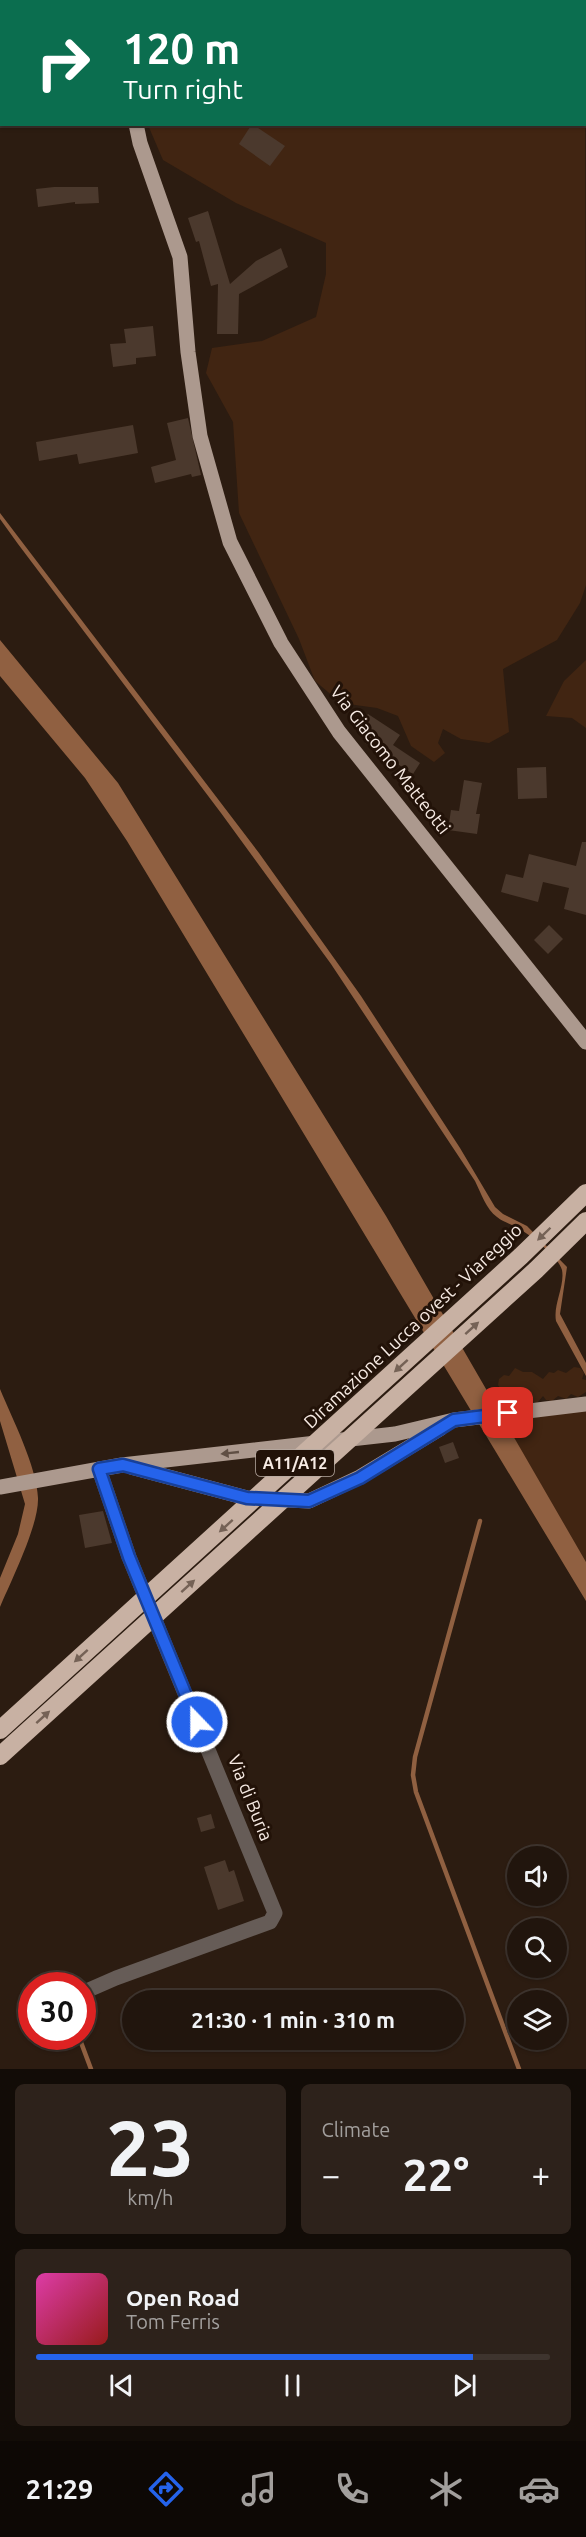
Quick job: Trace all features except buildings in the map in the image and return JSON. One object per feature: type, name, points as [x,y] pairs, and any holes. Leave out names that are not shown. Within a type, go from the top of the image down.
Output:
[{"type":"highway","name":"Diramazione Lucca ovest - Viareggio","points":[[0,1730],[487,1287],[586,1193]]},
{"type":"highway","name":"A11/A12","points":[[0,1756],[536,1270],[586,1221]]},
{"type":"main road","name":"Via Giacomo Matteotti","points":[[136,126],[140,143],[180,256],[188,352],[200,436],[230,542],[281,643],[339,732],[586,1042]]},
{"type":"main road","points":[[7,1486],[123,1465],[395,1434],[454,1420],[586,1404]]},
{"type":"main road","points":[[123,1465],[247,1498],[309,1501],[360,1478],[454,1420]]},
{"type":"street","name":"Via di Buria","points":[[96,1987],[270,1923],[275,1913],[129,1557],[99,1469]]},
{"type":"shaded area","points":[[148,126],[585,126],[586,585],[580,603],[557,640],[503,669],[509,732],[489,743],[461,739],[443,729],[438,743],[445,753],[434,762],[411,746],[398,716],[377,708],[341,703],[315,681],[299,639],[239,513],[233,422],[206,373],[212,348],[262,341],[316,317],[326,274],[326,243],[236,203],[163,160]]},
{"type":"shaded area","points":[[0,513],[259,853],[361,996],[460,1148],[495,1207],[503,1214],[527,1226],[567,1267],[560,1314],[586,1363],[586,1376],[556,1321],[556,1308],[562,1282],[560,1265],[536,1240],[499,1219],[490,1210],[475,1181],[331,964],[221,813],[18,544],[0,519]]},
{"type":"shaded area","points":[[0,640],[118,783],[386,1216],[586,1562],[586,1601],[127,841],[85,778],[0,676]]},
{"type":"shaded area","points":[[586,660],[586,728],[572,718],[546,716],[564,681]]},
{"type":"shaded area","points":[[574,1367],[580,1368],[584,1373],[582,1379],[586,1380],[586,1392],[578,1397],[571,1394],[566,1399],[558,1396],[552,1401],[546,1400],[543,1396],[537,1403],[530,1401],[525,1405],[509,1408],[506,1403],[497,1403],[494,1398],[495,1392],[500,1388],[499,1379],[504,1375],[509,1376],[515,1368],[523,1372],[532,1372],[543,1379],[549,1372],[554,1373],[558,1370],[566,1373]]},
{"type":"shaded area","points":[[0,1389],[29,1458],[38,1498],[34,1523],[0,1607],[0,1578],[18,1534],[25,1504],[0,1421]]},
{"type":"shaded area","points":[[586,1403],[586,1562],[499,1413]]},
{"type":"waterway","points":[[480,1521],[415,1757],[413,1775],[416,1792],[519,2069]]},
{"type":"waterway","points":[[84,2050],[91,2069]]},
{"type":"route","points":[[197,1722],[129,1557],[99,1469],[123,1465],[247,1498],[309,1501],[360,1478],[454,1420],[508,1413]]}]
